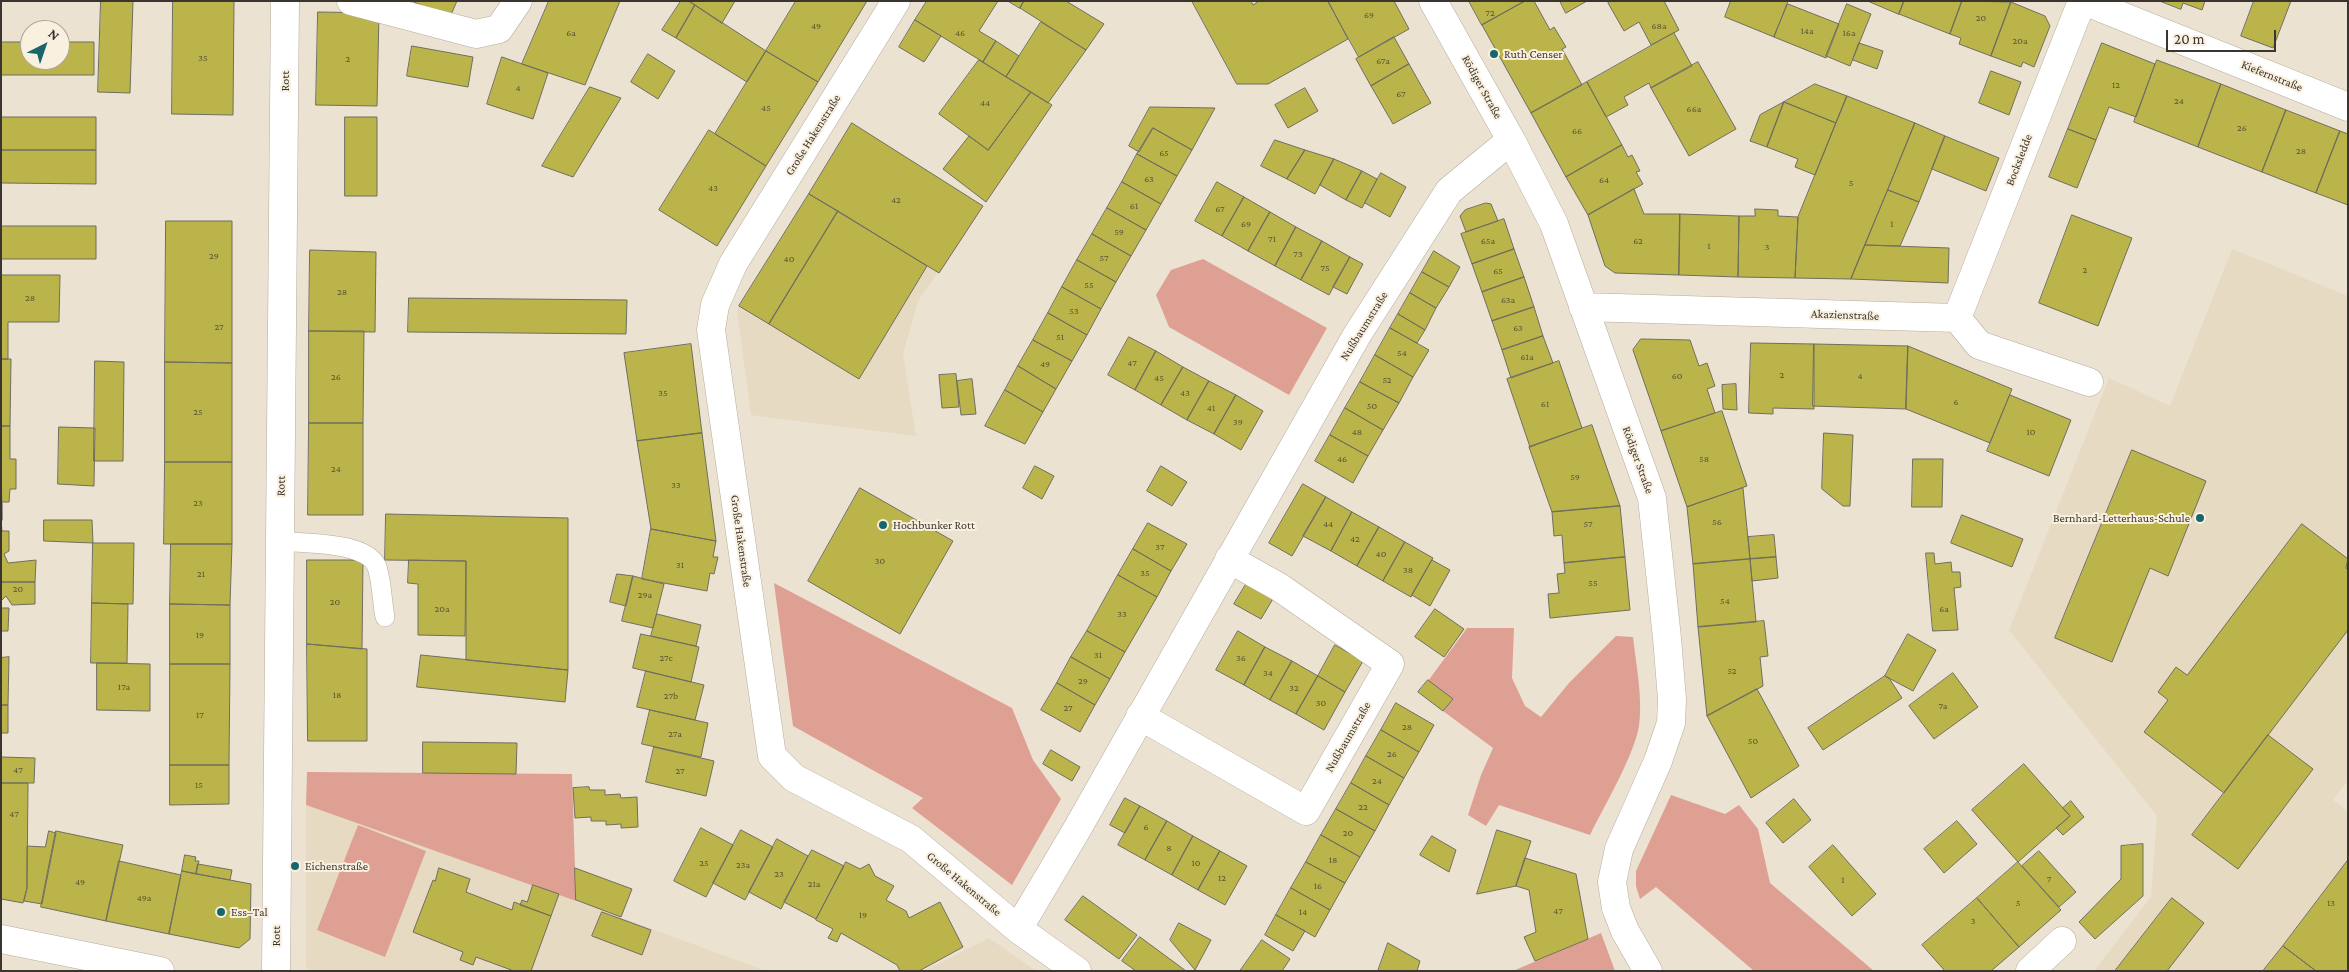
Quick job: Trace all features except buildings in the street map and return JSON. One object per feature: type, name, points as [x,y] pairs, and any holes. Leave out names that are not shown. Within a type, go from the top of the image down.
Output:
[{"type":"street","name":"Rott","points":[[276,971],[286,1]]},
{"type":"street","points":[[351,1],[476,34],[499,29],[518,1]]},
{"type":"street","name":"Große Hakenstraße","points":[[896,1],[733,264],[715,305],[711,330],[772,756],[794,778],[911,839],[1018,929],[1077,971]]},
{"type":"street","name":"Rödiger Straße","points":[[1433,1],[1511,140],[1554,224],[1652,498],[1667,638],[1672,699],[1671,722],[1658,761],[1619,849],[1612,882],[1616,908],[1622,923],[1648,971]]},
{"type":"street","name":"Kiefernstraße","points":[[2083,1],[2348,107]]},
{"type":"street","name":"Bocksledde","points":[[1957,318],[2083,1]]},
{"type":"street","name":"Nußbaumstraße","points":[[1018,929],[1357,336],[1449,190],[1511,140]]},
{"type":"street","name":"Akazienstraße","points":[[1583,307],[1957,318]]},
{"type":"street","points":[[1957,318],[1979,344],[2089,382]]},
{"type":"street","name":"Nußbaumstraße","points":[[1140,716],[1306,811],[1390,664],[1279,587],[1229,559]]},
{"type":"street","points":[[1,939],[160,971]]},
{"type":"street","points":[[2030,971],[2062,941]]},
{"type":"lane","points":[[280,541],[349,548],[367,554],[377,566],[385,617]]},
{"type":"shaded area","points":[[851,123],[983,206],[918,301],[903,354],[916,436],[751,415],[737,310]]},
{"type":"shaded area","name":"Bernhard-Letterhaus-Schule","points":[[2232,249],[2348,296],[2348,780],[2333,800],[2348,811],[2348,971],[2094,971],[2151,897],[2157,816],[2009,630],[2109,378],[2170,406]]},
{"type":"shaded area","points":[[1203,259],[1327,328],[1289,395],[1169,327],[1156,295],[1171,270]]},
{"type":"shaded area","points":[[774,583],[1012,708],[1033,760],[1061,799],[1012,885],[912,808],[923,798],[793,726]]},
{"type":"shaded area","points":[[1467,628],[1514,628],[1512,678],[1525,706],[1541,717],[1569,683],[1616,636],[1633,637],[1640,693],[1639,726],[1625,766],[1590,835],[1499,805],[1486,826],[1468,815],[1481,775],[1493,748],[1443,711],[1453,699],[1428,681]]},
{"type":"shaded area","points":[[307,772],[572,774],[576,901],[306,805]]},
{"type":"shaded area","points":[[1671,795],[1725,814],[1739,805],[1758,829],[1770,883],[1874,971],[1754,971],[1656,887],[1640,899],[1636,886],[1636,871]]},
{"type":"shaded area","points":[[306,805],[766,971],[312,971],[306,967]]},
{"type":"shaded area","points":[[358,825],[426,851],[385,957],[317,930]]},
{"type":"shaded area","points":[[1601,933],[1615,971],[1513,971]]},
{"type":"shaded area","points":[[989,938],[1036,971],[924,971]]},
{"type":"place","name":"Ruth Censer","points":[[1494,54]]},
{"type":"place","name":"Bernhard-Letterhaus-Schule","points":[[2200,518]]},
{"type":"place","name":"Hochbunker Rott","points":[[883,525]]},
{"type":"place","name":"Eichenstraße","points":[[295,866]]},
{"type":"place","name":"Ess–Tal","points":[[221,912]]}]
